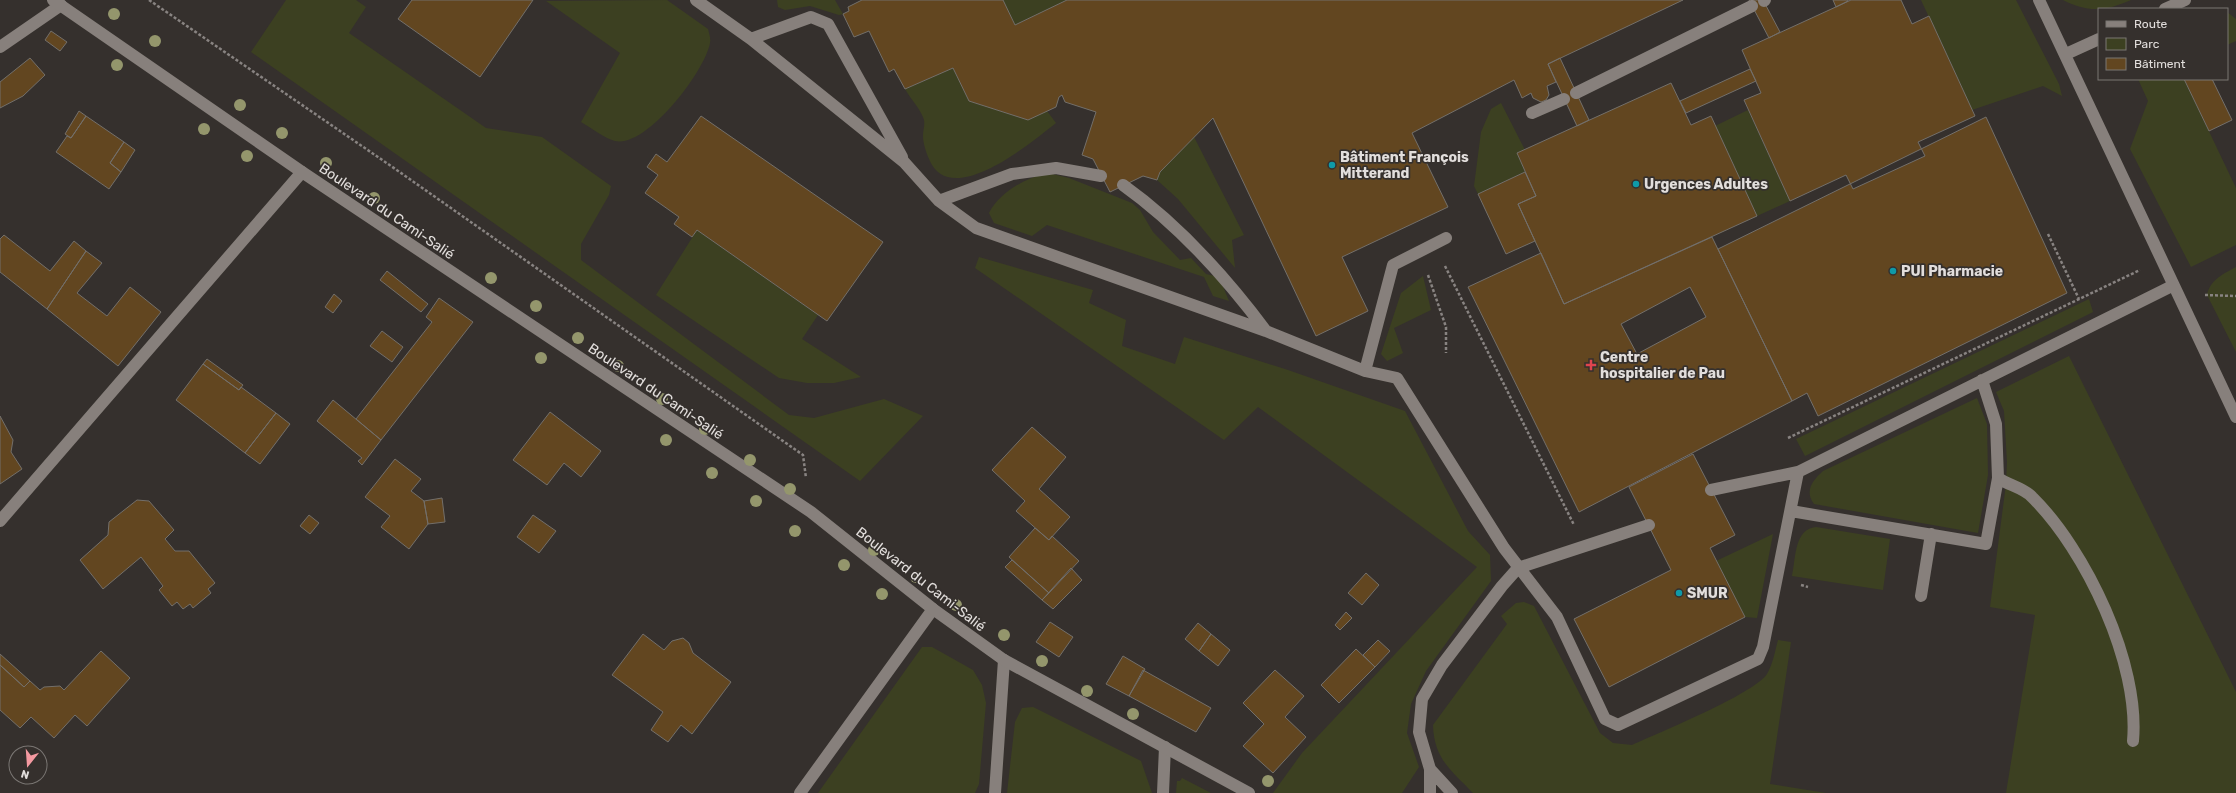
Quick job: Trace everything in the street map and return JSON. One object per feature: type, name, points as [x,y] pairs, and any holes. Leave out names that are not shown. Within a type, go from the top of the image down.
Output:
[{"type":"street","points":[[696,0],[751,39],[904,162],[939,201],[976,228],[1266,331],[1365,371],[1397,378],[1504,548],[1557,617],[1605,719],[1618,725],[1758,659],[1763,647],[1798,472]]},
{"type":"street","points":[[2039,0],[2066,54],[2172,286],[2236,417]]},
{"type":"street","points":[[2167,8],[2184,0]]},
{"type":"street","name":"Boulevard du Cami-Salié","points":[[57,3],[302,172],[811,512],[933,609],[1004,660],[1249,793]]},
{"type":"street","points":[[0,47],[57,3]]},
{"type":"street","points":[[1576,93],[1752,6]]},
{"type":"street","points":[[751,39],[811,17],[828,24],[904,162]]},
{"type":"street","points":[[2066,54],[2098,39]]},
{"type":"street","points":[[1532,113],[1564,99]]},
{"type":"street","points":[[939,201],[1012,174],[1056,168],[1101,176]]},
{"type":"street","points":[[0,521],[302,172]]},
{"type":"street","points":[[1123,186],[1153,207],[1194,247],[1234,288],[1266,331]]},
{"type":"street","points":[[1365,371],[1393,265],[1446,238]]},
{"type":"street","points":[[1711,490],[1798,472],[2172,286]]},
{"type":"street","points":[[1791,511],[1986,544],[1998,478],[1996,424],[1982,380]]},
{"type":"street","points":[[1998,478],[2006,484],[2031,495],[2056,523],[2087,571],[2109,619],[2128,672],[2135,721],[2133,741]]},
{"type":"street","points":[[1430,793],[1430,769],[1419,732],[1422,699],[1442,665],[1502,586],[1518,568],[1648,525]]},
{"type":"street","points":[[1921,596],[1931,534]]},
{"type":"street","points":[[800,793],[933,609]]},
{"type":"street","points":[[995,793],[1004,660]]},
{"type":"street","points":[[1163,793],[1165,747]]},
{"type":"street","points":[[1430,769],[1452,793]]},
{"type":"path","points":[[148,0],[391,166],[803,455],[811,512]]},
{"type":"path","points":[[2048,234],[2079,299]]},
{"type":"path","points":[[1434,244],[1426,268],[1446,328],[1446,353]]},
{"type":"path","points":[[1434,244],[1585,546]]},
{"type":"path","points":[[1788,438],[2161,260]]},
{"type":"green space","points":[[286,0],[356,0],[366,7],[349,33],[486,128],[542,137],[611,186],[609,195],[581,244],[581,260],[789,415],[814,418],[884,399],[923,416],[860,481],[251,52]]},
{"type":"green space","points":[[667,0],[708,29],[710,41],[706,56],[686,88],[673,105],[658,120],[643,133],[628,140],[611,140],[581,122],[620,53],[546,1]]},
{"type":"green space","points":[[777,0],[835,0],[843,14],[839,15],[810,6],[785,10],[778,7]]},
{"type":"green space","points":[[1003,0],[1067,0],[1015,25]]},
{"type":"green space","points":[[1921,0],[2016,0],[2059,84],[2062,96],[2043,86],[1972,110]]},
{"type":"green space","points":[[2063,0],[2131,0],[2122,4],[2097,9],[2089,9]]},
{"type":"green space","points":[[2228,13],[2236,19],[2236,41],[2228,45]]},
{"type":"green space","points":[[953,68],[969,101],[1028,120],[1047,111],[1056,123],[1029,144],[991,168],[972,175],[954,178],[940,173],[929,159],[925,148],[923,139],[923,116],[905,89]]},
{"type":"green space","points":[[2138,80],[2184,80],[2236,188],[2236,245],[2191,267],[2130,149],[2148,101]]},
{"type":"green space","points":[[1501,103],[1525,150],[1517,153],[1525,172],[1478,194],[1474,186],[1481,132],[1491,109]]},
{"type":"green space","points":[[1748,110],[1790,201],[1757,216],[1715,126]]},
{"type":"green space","points":[[1194,137],[1244,235],[1232,240],[1235,268],[1178,199],[1157,180],[1160,172]]},
{"type":"green space","points":[[1048,173],[1069,178],[1132,203],[1140,210],[1153,232],[1180,260],[1191,258],[1206,274],[1219,277],[1229,301],[1213,296],[1204,277],[1047,225],[1032,236],[994,223],[989,213],[1006,192],[1022,182]]},
{"type":"green space","points":[[697,230],[818,315],[802,339],[861,377],[834,383],[807,383],[779,378],[656,295]]},
{"type":"green space","points":[[979,257],[1093,290],[1089,303],[1126,320],[1122,346],[1175,364],[1184,337],[1288,370],[1405,411],[1468,531],[1490,555],[1491,581],[1426,671],[1411,704],[1407,733],[1419,767],[1402,793],[1273,793],[1302,753],[1477,567],[1258,407],[1224,440],[975,268]]},
{"type":"green space","points":[[2236,267],[2236,352],[2207,295],[2214,281]]},
{"type":"green space","points":[[1423,276],[1431,310],[1394,328],[1403,353],[1387,361],[1381,354],[1401,293]]},
{"type":"green space","points":[[2089,299],[2093,312],[1805,456],[1796,439]]},
{"type":"green space","points":[[2069,356],[2236,692],[2236,793],[2006,793],[2035,615],[1990,607],[2006,484],[2007,462],[2004,411],[1996,392]]},
{"type":"green space","points":[[1977,398],[1987,424],[1988,475],[1978,533],[1814,504],[1810,495],[1811,486],[1823,471]]},
{"type":"green space","points":[[1816,527],[1890,539],[1883,590],[1792,576],[1797,546],[1800,539],[1809,529]]},
{"type":"green space","points":[[1773,534],[1757,618],[1745,617],[1716,561]]},
{"type":"green space","points":[[1524,602],[1534,606],[1600,733],[1613,743],[1632,745],[1744,692],[1759,682],[1767,674],[1778,640],[1791,642],[1770,784],[1826,793],[1473,793],[1451,770],[1440,755],[1434,737],[1433,725],[1507,624],[1501,616],[1516,603]]},
{"type":"green space","points":[[922,647],[932,647],[973,670],[982,685],[986,703],[979,784],[975,793],[818,793]]},
{"type":"green space","points":[[1033,707],[1141,761],[1152,793],[1007,793],[1015,722],[1022,708]]},
{"type":"green space","points":[[1182,778],[1211,793],[1176,793],[1177,781],[1180,781]]},
{"type":"building","points":[[412,0],[533,0],[480,77],[398,19]]},
{"type":"building","name":"Bâtiment François Mitterand","points":[[862,0],[1003,0],[1015,25],[1067,0],[1683,0],[1548,64],[1556,82],[1547,86],[1549,95],[1546,100],[1541,102],[1533,98],[1531,93],[1522,98],[1514,80],[1412,133],[1448,207],[1342,257],[1368,311],[1316,336],[1213,118],[1160,172],[1157,180],[1143,176],[1110,192],[1093,159],[1082,155],[1096,112],[1065,102],[1062,95],[1059,97],[1056,107],[1028,120],[969,101],[953,68],[905,89],[894,69],[889,72],[869,31],[854,37],[843,14],[849,11],[848,7]]},
{"type":"building","points":[[1749,0],[1763,0],[1780,32],[1769,38]]},
{"type":"building","points":[[1833,0],[1848,0],[1848,1],[1836,7]]},
{"type":"building","points":[[1851,0],[1901,0],[1912,24],[1929,16],[1975,116],[1918,142],[1925,156],[1853,189],[1846,175],[1790,201],[1744,100],[1761,93],[1742,50]]},
{"type":"building","points":[[51,31],[67,42],[60,51],[45,40]]},
{"type":"building","points":[[30,58],[45,75],[23,96],[0,108],[0,82]]},
{"type":"building","points":[[1560,58],[1589,120],[1577,126],[1548,64]]},
{"type":"building","points":[[1750,69],[1756,81],[1686,113],[1680,101]]},
{"type":"building","points":[[2184,80],[2212,80],[2232,120],[2209,131]]},
{"type":"building","name":"Urgences Adultes","points":[[1671,83],[1691,125],[1711,116],[1757,216],[1564,304],[1518,204],[1536,196],[1517,153]]},
{"type":"building","points":[[79,111],[86,116],[71,138],[65,134]]},
{"type":"building","points":[[86,116],[124,142],[110,163],[121,172],[109,189],[56,152],[67,136],[71,138]]},
{"type":"building","points":[[701,116],[883,242],[827,321],[697,230],[692,237],[674,224],[679,217],[645,193],[658,175],[647,167],[656,154],[667,162]]},
{"type":"building","name":"PUI Pharmacie","points":[[1986,117],[2067,293],[1818,416],[1807,393],[1792,401],[1718,249]]},
{"type":"building","points":[[124,142],[135,150],[121,172],[110,163]]},
{"type":"building","points":[[1525,172],[1536,196],[1518,204],[1535,241],[1506,254],[1478,194]]},
{"type":"building","points":[[4,235],[50,271],[74,241],[86,251],[47,309],[0,272],[0,239]]},
{"type":"building","points":[[1712,237],[1792,401],[1579,512],[1468,287],[1541,253],[1564,304]],"holes":[[[1690,287],[1706,317],[1637,354],[1621,324]]]},
{"type":"building","points":[[86,251],[102,263],[77,293],[107,316],[130,287],[161,312],[118,366],[47,309]]},
{"type":"building","points":[[387,271],[428,304],[421,312],[380,280]]},
{"type":"building","points":[[334,294],[342,301],[333,313],[325,307]]},
{"type":"building","points":[[439,298],[473,322],[381,440],[356,419],[432,322],[426,317]]},
{"type":"building","points":[[382,331],[403,347],[392,362],[370,346]]},
{"type":"building","points":[[207,359],[243,385],[239,390],[203,364]]},
{"type":"building","points":[[203,364],[239,390],[241,387],[276,413],[245,453],[176,400]]},
{"type":"building","points":[[333,400],[381,440],[362,465],[358,461],[362,458],[317,421]]},
{"type":"building","points":[[550,412],[601,451],[581,477],[564,463],[547,485],[513,460]]},
{"type":"building","points":[[276,413],[290,424],[260,464],[245,453]]},
{"type":"building","points":[[0,416],[13,440],[11,452],[22,469],[0,484]]},
{"type":"building","points":[[1032,427],[1066,457],[1039,489],[1070,517],[1049,540],[1016,511],[1025,501],[992,470]]},
{"type":"building","name":"SMUR","points":[[1693,454],[1735,535],[1710,548],[1745,617],[1609,687],[1574,619],[1671,570],[1629,487]]},
{"type":"building","points":[[395,459],[421,479],[411,491],[424,501],[428,524],[409,549],[381,527],[390,516],[365,497]]},
{"type":"building","points":[[442,498],[445,522],[428,524],[424,501]]},
{"type":"building","points":[[137,500],[149,501],[174,530],[165,539],[175,551],[189,551],[215,583],[208,589],[211,593],[193,608],[190,604],[183,609],[177,602],[172,606],[159,590],[163,586],[141,557],[103,589],[80,560],[108,535],[109,522]]},
{"type":"building","points":[[309,515],[319,523],[310,534],[300,526]]},
{"type":"building","points":[[533,515],[556,531],[539,553],[517,537]]},
{"type":"building","points":[[1035,528],[1049,540],[1052,536],[1079,561],[1049,593],[1009,557]]},
{"type":"building","points":[[1012,560],[1049,593],[1042,600],[1005,567]]},
{"type":"building","points":[[1071,568],[1082,580],[1053,609],[1042,600]]},
{"type":"building","points":[[1366,573],[1379,585],[1362,605],[1348,593]]},
{"type":"building","points":[[1346,612],[1352,618],[1340,630],[1335,625]]},
{"type":"building","points":[[1050,622],[1073,637],[1059,657],[1036,642]]},
{"type":"building","points":[[1198,623],[1211,634],[1199,651],[1185,639]]},
{"type":"building","points":[[643,634],[664,650],[672,641],[683,638],[689,643],[693,653],[731,682],[692,734],[681,725],[668,742],[651,730],[663,712],[612,675]]},
{"type":"building","points":[[1211,634],[1230,650],[1218,666],[1199,651]]},
{"type":"building","points":[[1378,640],[1390,651],[1375,667],[1363,655]]},
{"type":"building","points":[[1356,649],[1375,667],[1339,703],[1321,685]]},
{"type":"building","points":[[101,651],[130,678],[87,726],[75,715],[54,738],[31,717],[20,728],[0,710],[0,665],[24,687],[30,681],[40,690],[44,687],[60,686],[64,690]]},
{"type":"building","points":[[0,654],[30,681],[24,687],[0,665]]},
{"type":"building","points":[[1123,656],[1145,669],[1129,696],[1106,684]]},
{"type":"building","points":[[1143,670],[1211,708],[1196,732],[1129,696]]},
{"type":"building","points":[[1275,670],[1304,696],[1285,717],[1306,737],[1273,773],[1243,746],[1264,724],[1243,703]]},
{"type":"place","name":"Bâtiment François Mitterand","points":[[1332,165]]},
{"type":"place","name":"Urgences Adultes","points":[[1636,184]]},
{"type":"place","name":"PUI Pharmacie","points":[[1893,271]]},
{"type":"place","name":"Centre hospitalier de Pau","points":[[1591,365]]},
{"type":"place","name":"SMUR","points":[[1679,593]]}]
